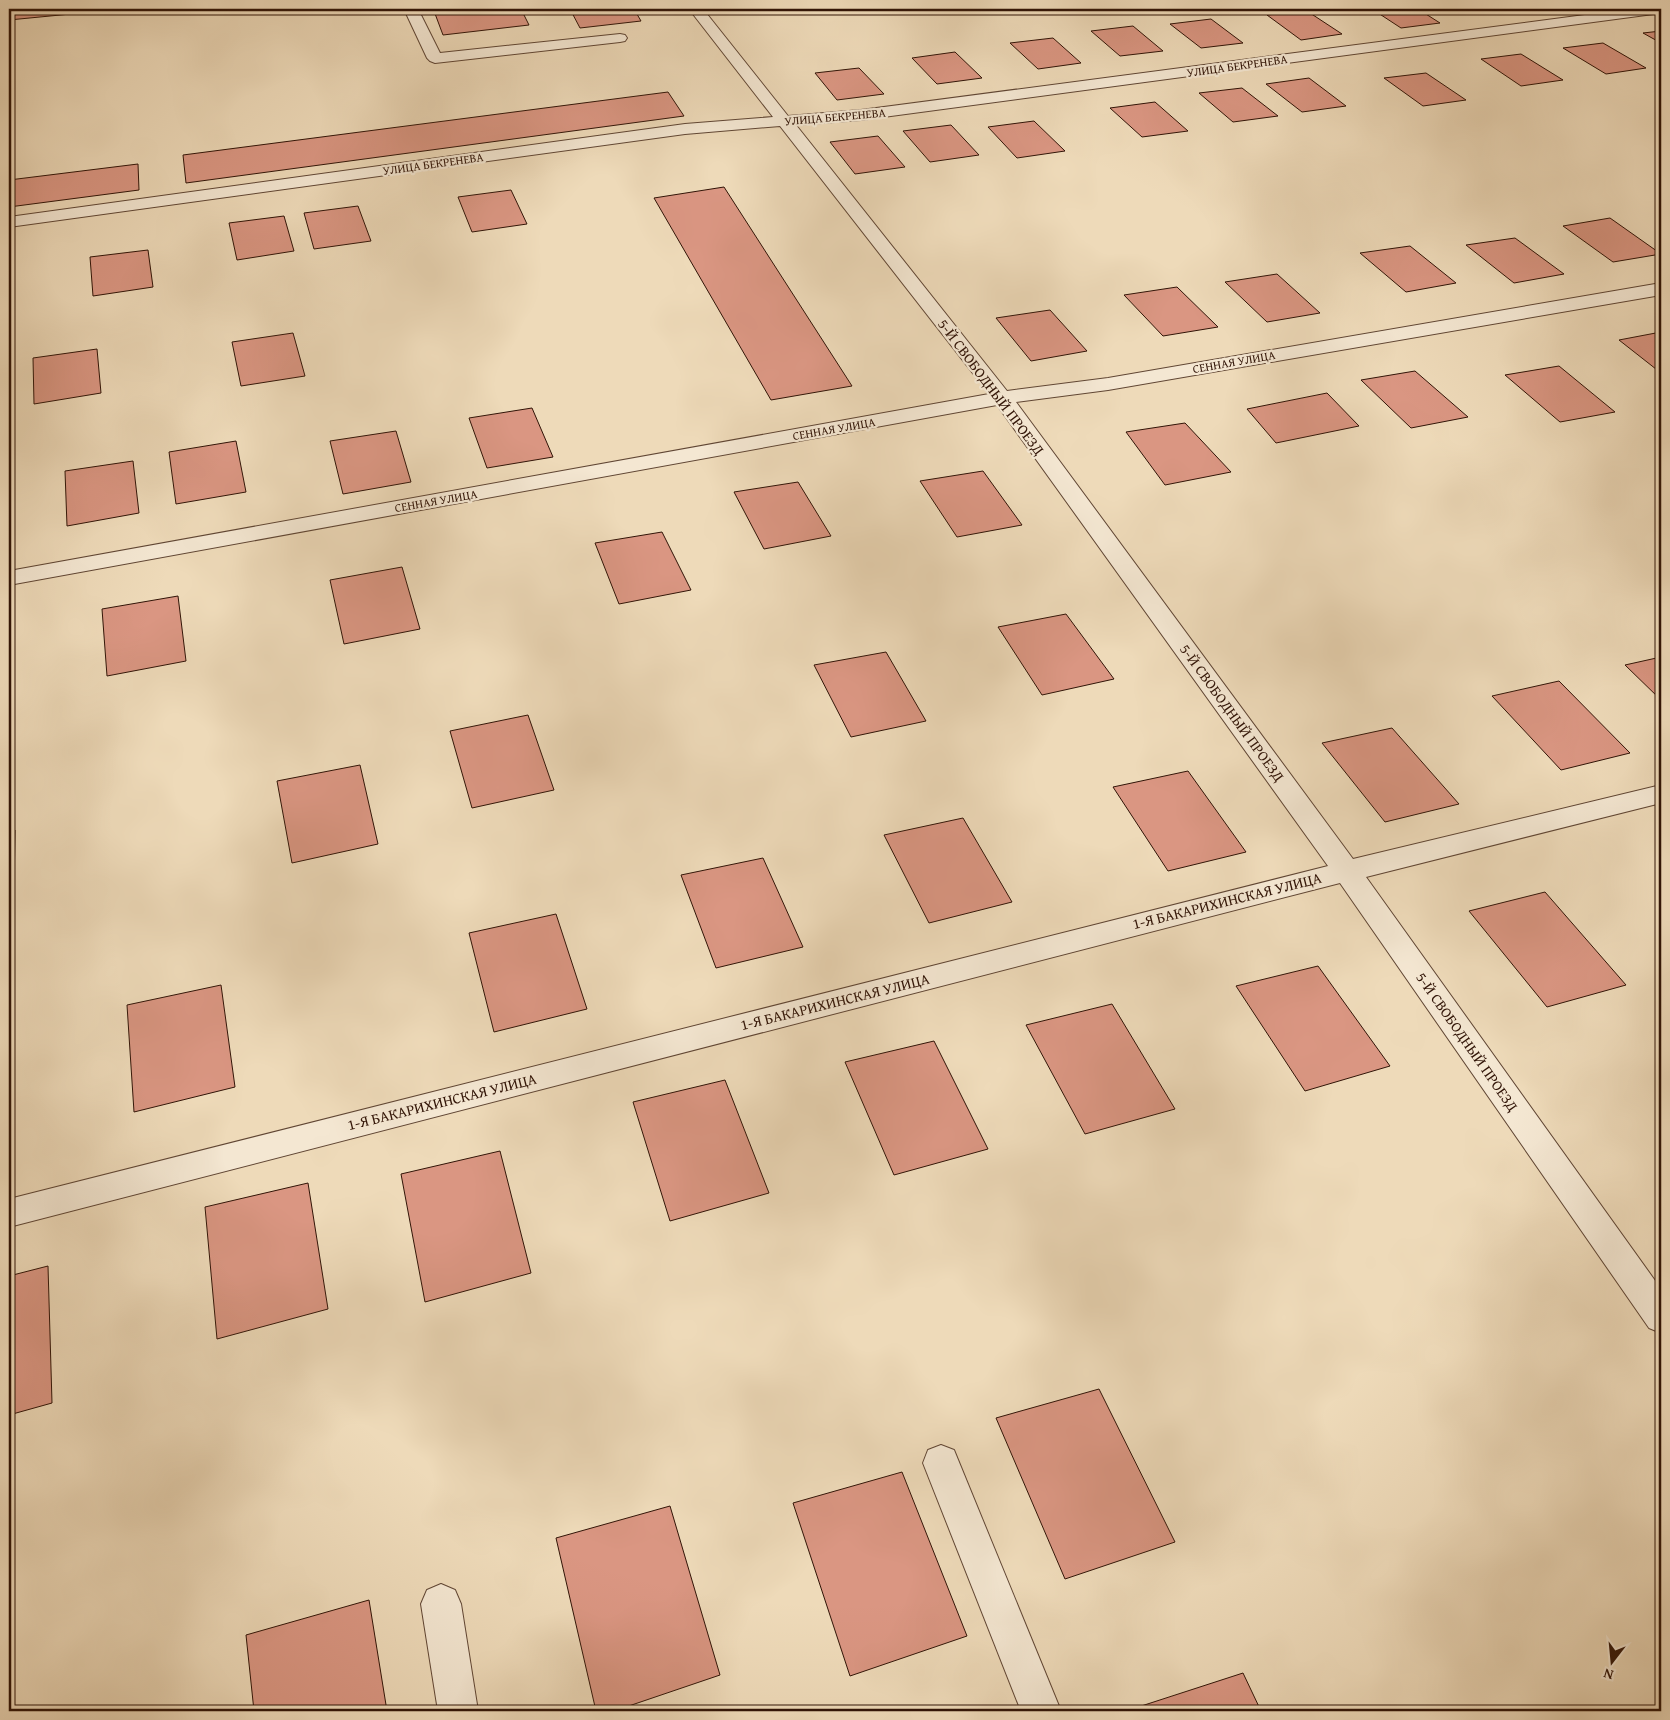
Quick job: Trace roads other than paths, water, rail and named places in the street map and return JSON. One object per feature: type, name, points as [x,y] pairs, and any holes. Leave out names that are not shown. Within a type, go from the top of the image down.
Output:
[{"type":"street","points":[[411,9],[434,58],[620,38]]},
{"type":"street","name":"5-Й СВОБОДНЫЙ ПРОЕЗД","points":[[696,9],[1002,398],[1347,871],[1661,1317]]},
{"type":"street","name":"УЛИЦА БЕКРЕНЕВА","points":[[9,222],[685,129],[861,116],[1661,9]]},
{"type":"street","name":"СЕННАЯ УЛИЦА","points":[[9,578],[1002,398],[1108,384],[1661,289]]},
{"type":"street","name":"1-Я БАКАРИХИНСКАЯ УЛИЦА","points":[[9,1213],[1347,871],[1661,794]]},
{"type":"street","points":[[941,1463],[1041,1711]]},
{"type":"street","points":[[441,1604],[458,1711]]}]
